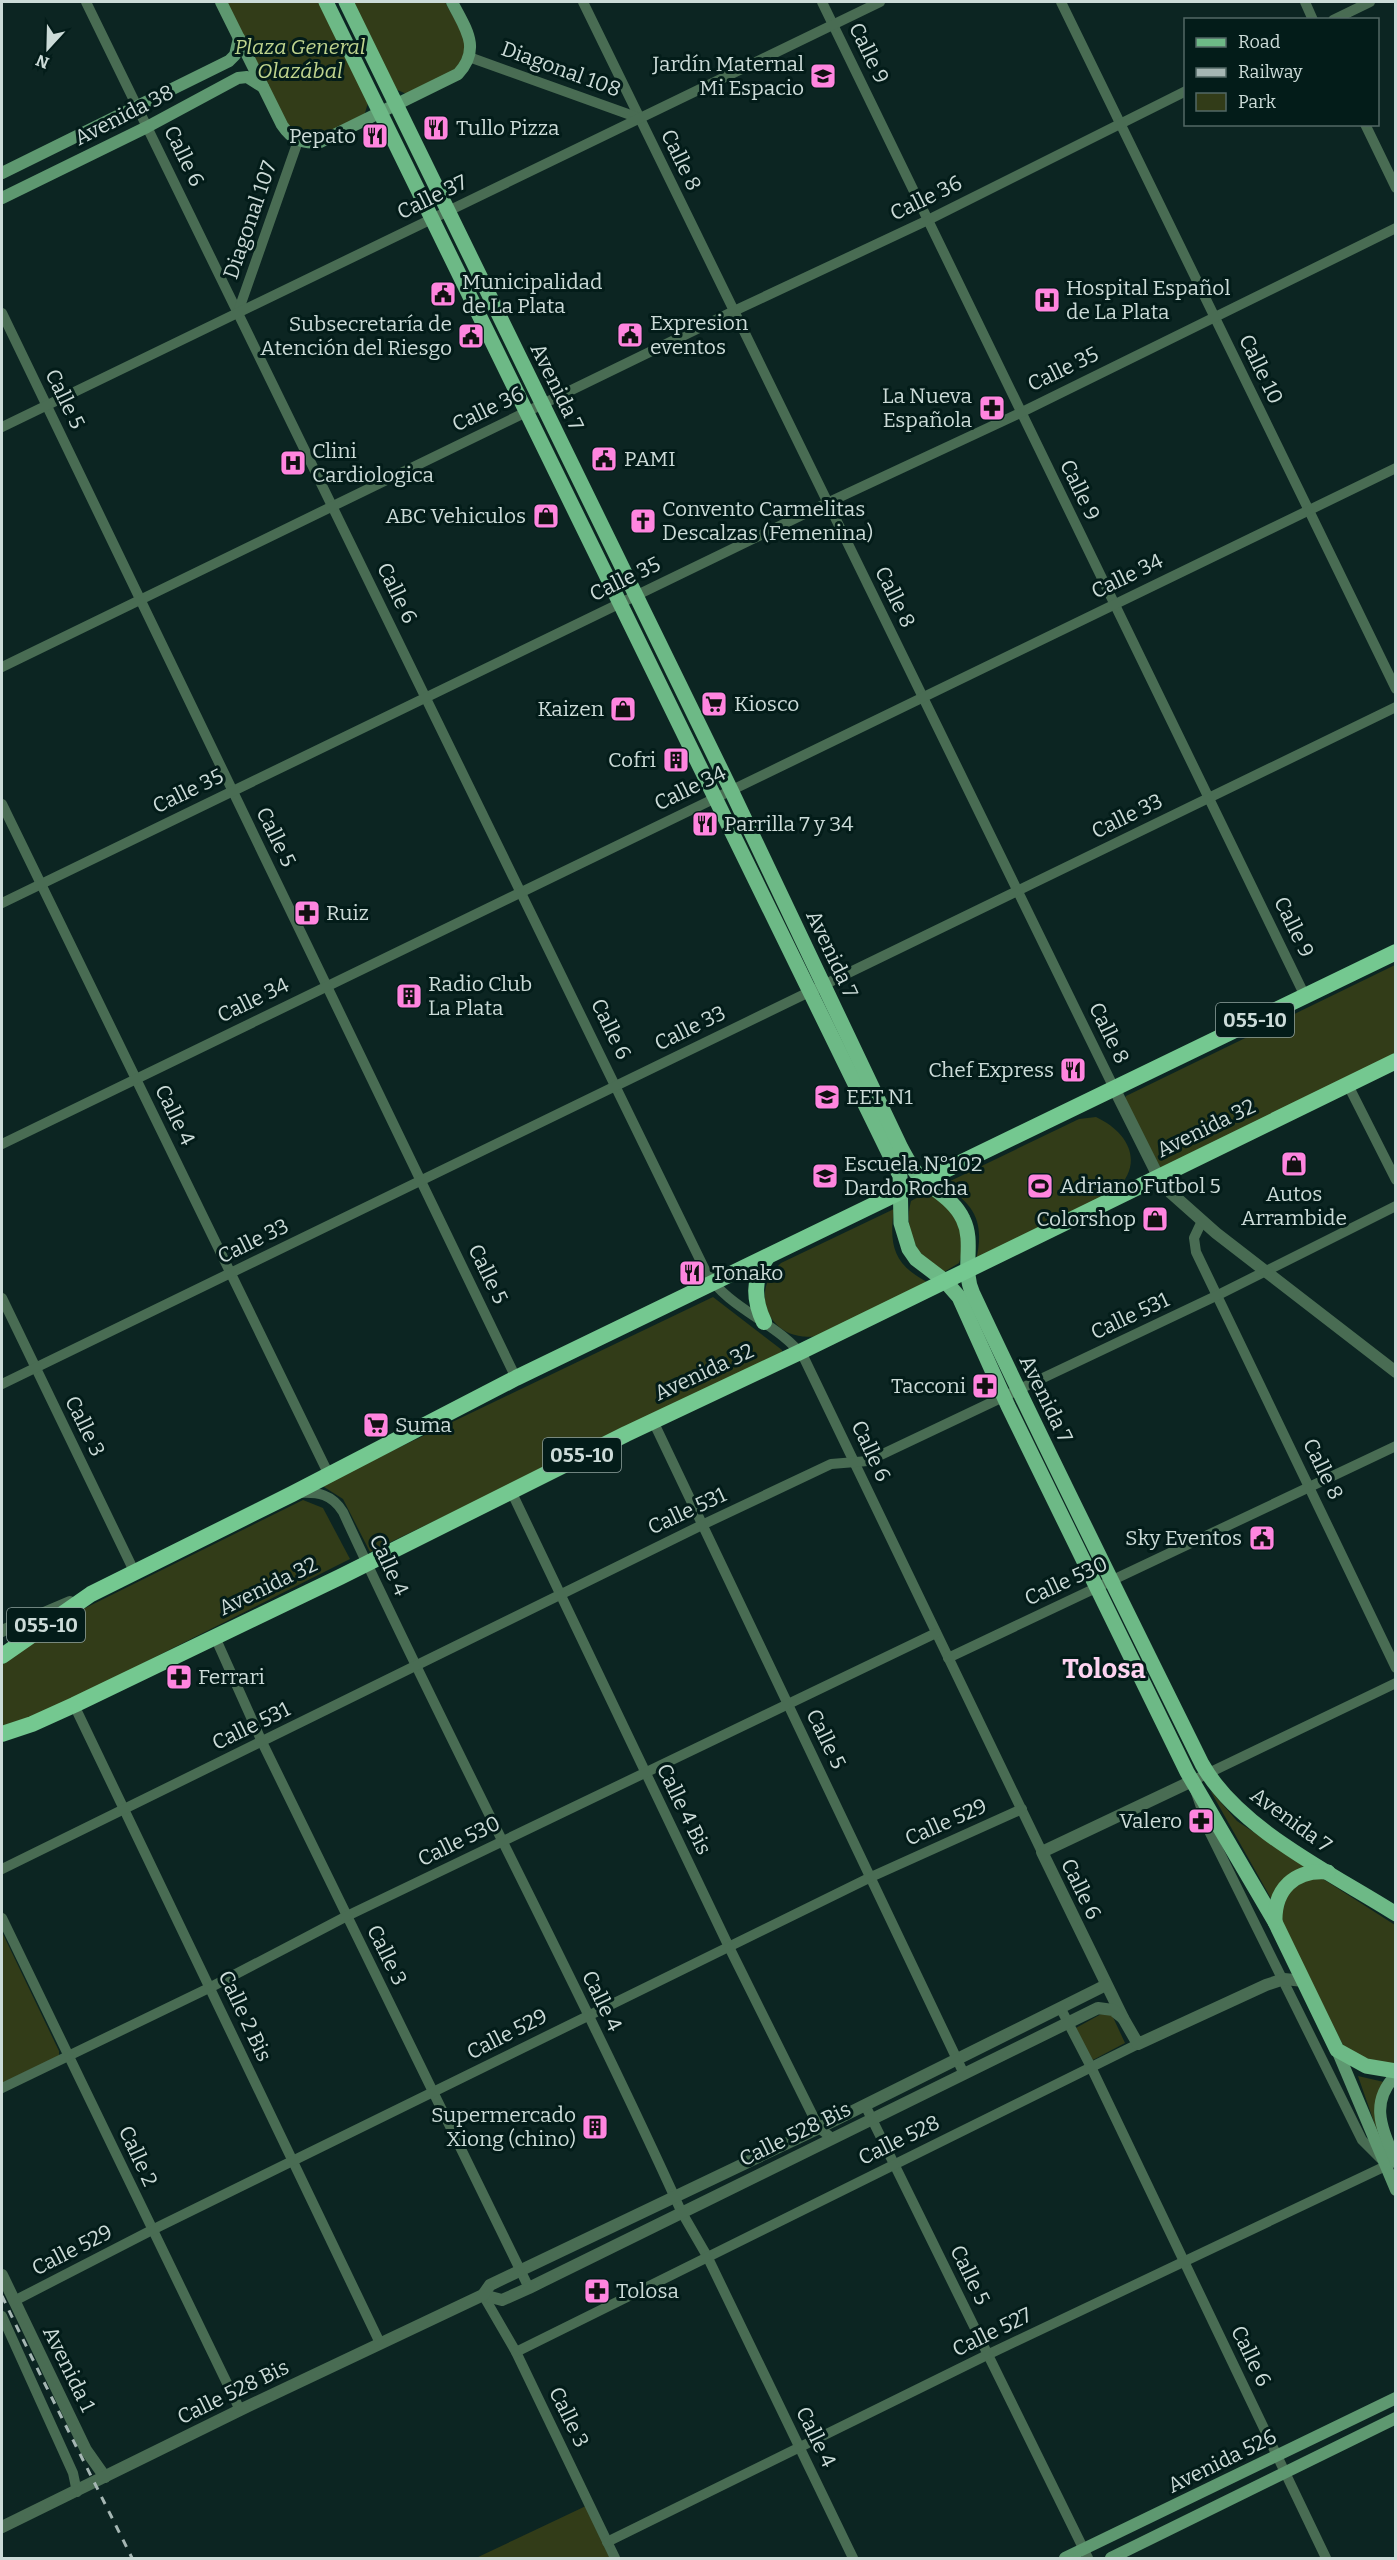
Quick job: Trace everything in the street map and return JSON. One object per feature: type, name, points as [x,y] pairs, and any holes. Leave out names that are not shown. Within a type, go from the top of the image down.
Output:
[{"type":"highway","name":"055-10","points":[[2,1656],[91,1594],[134,1571],[292,1494],[516,1378],[1395,952]]},
{"type":"highway","name":"Avenida 32","points":[[2,1734],[32,1724],[74,1705],[215,1637],[653,1421],[800,1352],[1395,1061]]},
{"type":"highway","points":[[764,1322],[757,1304],[756,1287],[767,1257]]},
{"type":"main road","points":[[221,2],[288,134],[298,141],[320,142],[458,74],[470,57],[471,39],[452,2]]},
{"type":"main road","name":"Avenida 7","points":[[326,2],[715,797],[901,1148],[913,1168],[948,1199],[963,1218],[968,1233],[967,1270],[971,1291],[1011,1394],[1097,1588],[1192,1781],[1275,1922],[1389,2162]]},
{"type":"main road","name":"Avenida 7","points":[[346,2],[731,790],[900,1176],[901,1223],[909,1250],[925,1267],[945,1281],[959,1297],[1112,1581],[1207,1773],[1245,1817],[1395,1913]]},
{"type":"main road","name":"Avenida 38","points":[[2,173],[229,61],[238,47],[239,38]]},
{"type":"main road","name":"Avenida 38","points":[[2,198],[147,127],[238,78],[247,77],[263,87]]},
{"type":"main road","points":[[1275,1922],[1278,1898],[1293,1879],[1310,1872],[1328,1872]]},
{"type":"main road","points":[[1337,2050],[1366,2066],[1395,2073]]},
{"type":"main road","name":"Avenida 7","points":[[1395,2073],[1382,2094],[1379,2115],[1395,2190]]},
{"type":"main road","name":"Avenida 526","points":[[1065,2559],[1086,2554],[1395,2398]]},
{"type":"main road","name":"Avenida 526","points":[[1111,2559],[1395,2418]]},
{"type":"street","name":"Calle 6","points":[[86,2],[706,1272],[714,1282],[800,1352],[1106,1986],[1138,2044]]},
{"type":"street","name":"Calle 8","points":[[583,2],[1158,1176],[1171,1193],[1202,1221],[1395,1372]]},
{"type":"street","name":"Calle 9","points":[[822,2],[1305,996]]},
{"type":"street","name":"Calle 37","points":[[2,427],[880,2]]},
{"type":"street","name":"Calle 10","points":[[1061,2],[1395,689]]},
{"type":"street","points":[[1305,2],[1312,18]]},
{"type":"street","points":[[1337,18],[1370,2]]},
{"type":"street","name":"Diagonal 108","points":[[470,57],[639,118]]},
{"type":"street","name":"Calle 36","points":[[2,667],[734,311],[928,220],[1184,91]]},
{"type":"street","points":[[1366,126],[1395,188]]},
{"type":"street","name":"Diagonal 107","points":[[238,312],[298,141]]},
{"type":"street","name":"Calle 35","points":[[2,903],[827,503],[1020,413],[1395,228]]},
{"type":"street","name":"Calle 5","points":[[2,313],[516,1378]]},
{"type":"street","name":"Calle 34","points":[[2,1144],[1395,468]]},
{"type":"street","name":"Calle 33","points":[[2,1384],[1395,708]]},
{"type":"street","name":"Calle 4","points":[[2,804],[329,1475]]},
{"type":"street","points":[[1348,1085],[1395,1180]]},
{"type":"street","name":"Calle 531","points":[[2,1869],[702,1525],[831,1464],[868,1461],[1218,1295],[1395,1206]]},
{"type":"street","name":"Calle 8","points":[[1202,1221],[1194,1245],[1395,1668]]},
{"type":"street","name":"Calle 3","points":[[2,1298],[134,1571]]},
{"type":"street","name":"Calle 5","points":[[653,1421],[964,2074]]},
{"type":"street","name":"Calle 530","points":[[948,1658],[1311,1488],[1395,1446]]},
{"type":"street","name":"Calle 4 Bis","points":[[511,1491],[729,1947],[819,2128],[832,2138]]},
{"type":"street","name":"Calle 4","points":[[292,1494],[321,1493],[338,1504],[414,1666],[502,1841],[681,2211],[707,2256],[853,2559]]},
{"type":"street","points":[[2,1631],[91,1594]]},
{"type":"street","name":"Calle 530","points":[[2,2088],[211,1987],[346,1916],[936,1633]]},
{"type":"street","name":"Calle 3","points":[[215,1637],[262,1742],[346,1916],[530,2288]]},
{"type":"street","points":[[1042,1852],[1395,1683]]},
{"type":"street","name":"Calle 2 Bis","points":[[74,1705],[380,2343]]},
{"type":"street","name":"Avenida 32","points":[[2,1740],[32,1724]]},
{"type":"street","name":"Avenida 7","points":[[1192,1781],[1209,1831],[1362,2140],[1389,2162]]},
{"type":"street","name":"Calle 529","points":[[15,2301],[152,2230],[871,1877],[1022,1809]]},
{"type":"street","name":"Calle 2","points":[[2,1918],[240,2410]]},
{"type":"street","name":"Calle 528","points":[[516,2352],[1138,2044],[1266,1985],[1284,1979],[1304,1981]]},
{"type":"street","name":"Calle 528 Bis","points":[[2,2527],[240,2410],[483,2295],[490,2285],[819,2128],[1106,1986]]},
{"type":"street","name":"Calle 528 Bis","points":[[483,2295],[501,2300],[530,2288],[681,2211],[1098,2008],[1113,2010],[1123,2018]]},
{"type":"street","name":"Calle 6","points":[[1061,2009],[1091,2067],[1326,2559]]},
{"type":"street","name":"Calle 5","points":[[865,2104],[1086,2554]]},
{"type":"street","name":"Calle 527","points":[[607,2542],[987,2355],[1389,2162]]},
{"type":"street","name":"Avenida 1","points":[[2,2274],[86,2450],[105,2477]]},
{"type":"street","name":"Calle 3","points":[[483,2295],[516,2352],[615,2559]]},
{"type":"street","name":"Avenida 1","points":[[2,2316],[73,2473],[77,2492]]},
{"type":"green space","name":"Plaza General Olazábal","points":[[225,2],[319,2],[368,103],[364,116],[316,140],[289,131]]},
{"type":"green space","name":"Plaza General Olazábal","points":[[352,2],[445,2],[463,35],[465,51],[462,61],[448,76],[409,95],[395,89]]},
{"type":"green space","points":[[1395,965],[1395,1055],[1161,1169],[1124,1100],[1126,1096]]},
{"type":"green space","points":[[1096,1117],[1117,1131],[1129,1149],[1130,1169],[1116,1190],[976,1260],[979,1235],[975,1215],[963,1199],[942,1185],[1079,1119]]},
{"type":"green space","points":[[926,1193],[943,1199],[959,1218],[966,1241],[959,1263],[944,1272],[926,1260],[911,1233],[909,1212],[911,1201]]},
{"type":"green space","points":[[894,1209],[892,1233],[896,1252],[907,1268],[927,1282],[817,1336],[801,1336],[787,1332],[777,1325],[769,1314],[765,1302],[766,1289],[771,1275],[781,1263]]},
{"type":"green space","points":[[713,1297],[782,1350],[782,1354],[370,1552],[343,1499],[321,1485]]},
{"type":"green space","points":[[303,1500],[323,1508],[350,1559],[46,1712],[2,1726],[2,1665],[43,1629]]},
{"type":"green space","points":[[1210,1790],[1237,1821],[1308,1868],[1273,1902]]},
{"type":"green space","points":[[1320,1877],[1395,1925],[1395,2065],[1368,2062],[1345,2049],[1280,1919],[1292,1889],[1302,1881]]},
{"type":"green space","points":[[2,1932],[59,2051],[59,2056],[2,2083]]},
{"type":"green space","points":[[1103,2013],[1112,2015],[1125,2043],[1091,2061],[1074,2029]]},
{"type":"green space","points":[[1358,2076],[1384,2082],[1375,2107],[1376,2122],[1383,2148]]},
{"type":"green space","points":[[588,2505],[614,2558],[476,2558]]},
{"type":"railway","points":[[2,2296],[132,2558]]},
{"type":"place","name":"Jardín Maternal Mi Espacio","points":[[823,76]]},
{"type":"place","name":"Tullo Pizza","points":[[436,128]]},
{"type":"place","name":"Pepato","points":[[375,136]]},
{"type":"place","name":"Municipalidad de La Plata","points":[[443,294]]},
{"type":"place","name":"Hospital Español de La Plata","points":[[1047,300]]},
{"type":"place","name":"Expresion eventos","points":[[630,335]]},
{"type":"place","name":"Subsecretaría de Atención del Riesgo","points":[[471,336]]},
{"type":"place","name":"La Nueva Española","points":[[992,408]]},
{"type":"place","name":"PAMI","points":[[604,459]]},
{"type":"place","name":"Clini Cardiologica","points":[[293,463]]},
{"type":"place","name":"ABC Vehiculos","points":[[546,516]]},
{"type":"place","name":"Convento Carmelitas Descalzas (Femenina)","points":[[643,521]]},
{"type":"place","name":"Kiosco","points":[[714,704]]},
{"type":"place","name":"Kaizen","points":[[623,709]]},
{"type":"place","name":"Cofri","points":[[676,760]]},
{"type":"place","name":"Parrilla 7 y 34","points":[[705,824]]},
{"type":"place","name":"Ruiz","points":[[307,913]]},
{"type":"place","name":"Radio Club La Plata","points":[[409,996]]},
{"type":"place","name":"Chef Express","points":[[1073,1070]]},
{"type":"place","name":"EET N1","points":[[827,1097]]},
{"type":"place","name":"Autos Arrambide","points":[[1294,1164]]},
{"type":"place","name":"Escuela N°102 Dardo Rocha","points":[[825,1176]]},
{"type":"place","name":"Adriano Futbol 5","points":[[1040,1186]]},
{"type":"place","name":"Colorshop","points":[[1155,1219]]},
{"type":"place","name":"Tonako","points":[[692,1273]]},
{"type":"place","name":"Tacconi","points":[[985,1386]]},
{"type":"place","name":"Suma","points":[[376,1425]]},
{"type":"place","name":"Sky Eventos","points":[[1262,1538]]},
{"type":"place","name":"Ferrari","points":[[179,1677]]},
{"type":"place","name":"Valero","points":[[1201,1821]]},
{"type":"place","name":"Supermercado Xiong (chino)","points":[[595,2127]]},
{"type":"place","name":"Tolosa","points":[[597,2291]]},
{"type":"district","name":"Tolosa","points":[[1104,1669]]}]
